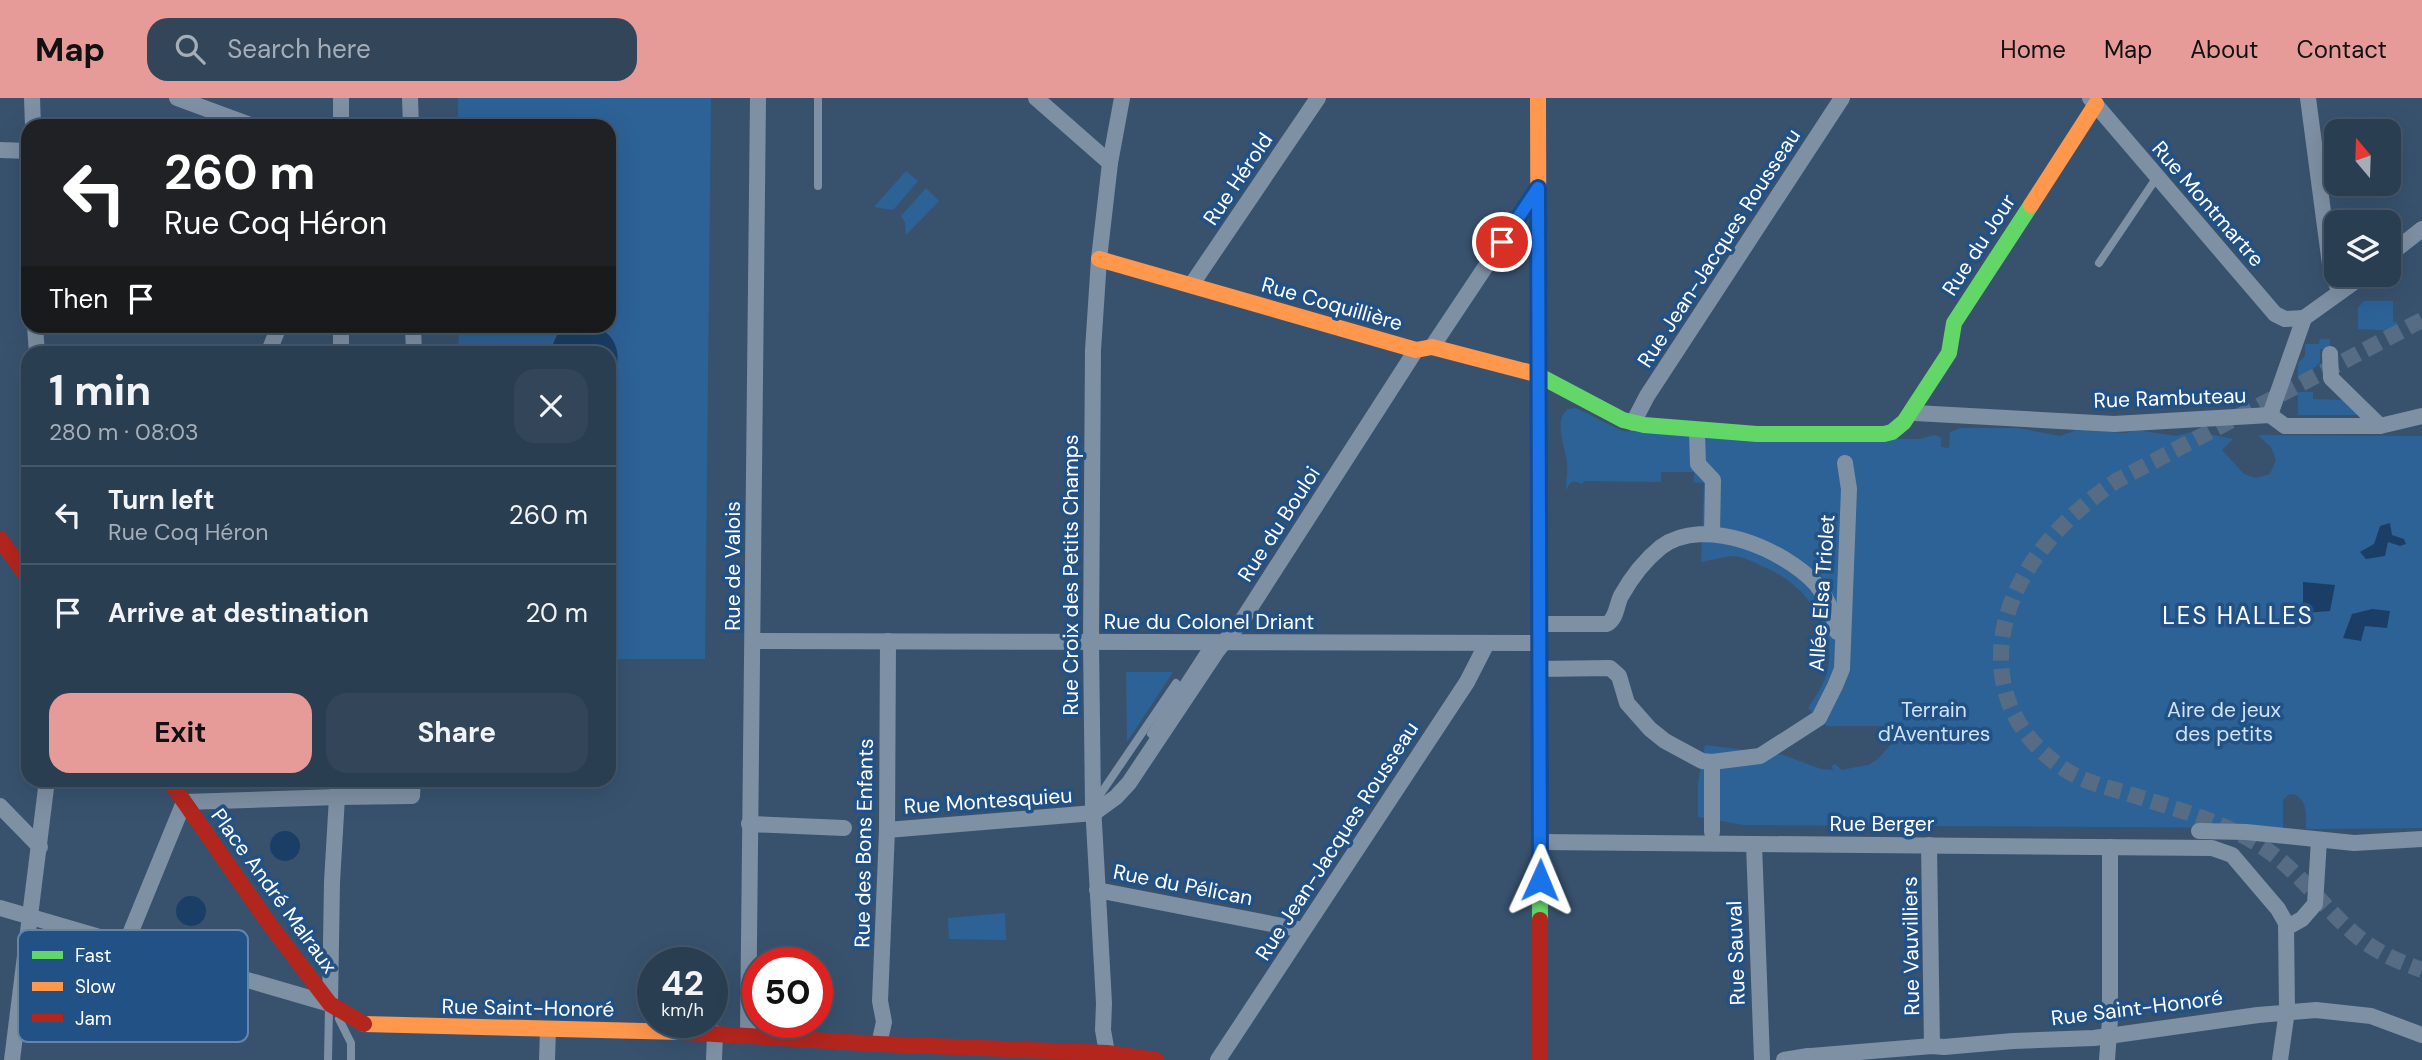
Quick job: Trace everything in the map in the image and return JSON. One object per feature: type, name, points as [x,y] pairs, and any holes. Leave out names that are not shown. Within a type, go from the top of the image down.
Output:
[{"type":"street","points":[[32,98],[33,119]]},
{"type":"street","points":[[177,98],[234,119]]},
{"type":"street","points":[[341,98],[341,119]]},
{"type":"street","points":[[410,98],[411,119]]},
{"type":"street","name":"Rue de Valois","points":[[748,947],[758,98]]},
{"type":"street","points":[[1035,98],[1110,163]]},
{"type":"street","name":"Rue Croix des Petits Champs","points":[[1107,1053],[1103,1030],[1104,1003],[1093,809],[1093,349],[1099,259],[1110,163],[1122,98]]},
{"type":"street","name":"Rue Hérold","points":[[1192,284],[1318,98]]},
{"type":"street","points":[[1538,98],[1540,1060]]},
{"type":"street","name":"Rue Jean-Jacques Rousseau","points":[[1633,423],[1654,385],[1842,98]]},
{"type":"street","points":[[2308,98],[2331,272],[2340,292]]},
{"type":"street","name":"Rue Montmartre","points":[[2093,101],[2275,314],[2285,319],[2304,318]]},
{"type":"street","name":"Rue du Jour","points":[[1913,413],[1949,353],[1954,323],[2093,101]]},
{"type":"street","points":[[0,150],[21,151]]},
{"type":"street","name":"Rue du Bouloi","points":[[1093,809],[1116,797],[1129,782],[1217,651],[1218,643],[1538,188]]},
{"type":"street","points":[[2401,246],[2422,229]]},
{"type":"street","name":"Rue Coquillière","points":[[1099,259],[1424,349],[1539,375],[1633,423],[1757,434],[1875,435],[1896,430],[1913,413]]},
{"type":"street","points":[[2270,415],[2304,318],[2347,287]]},
{"type":"street","points":[[2330,354],[2331,378],[2379,426]]},
{"type":"street","name":"Rue Rambuteau","points":[[1913,413],[2114,424],[2270,415],[2286,425],[2379,426],[2422,416]]},
{"type":"street","points":[[1697,433],[1698,464],[1713,480],[1712,533]]},
{"type":"street","name":"Allée Elsa Triolet","points":[[1707,761],[1727,762],[1760,756],[1819,718],[1835,686],[1842,669],[1849,489],[1845,463]]},
{"type":"street","points":[[1539,624],[1607,624],[1614,618],[1620,597],[1637,570],[1659,549],[1686,535],[1712,533],[1749,544],[1791,562],[1818,586],[1835,617],[1841,651]]},
{"type":"street","points":[[0,539],[21,563]]},
{"type":"street","name":"Rue du Colonel Driant","points":[[753,641],[1538,643]]},
{"type":"street","name":"Rue des Bons Enfants","points":[[879,1044],[884,1022],[880,1001],[887,830],[888,641]]},
{"type":"street","name":"Rue Jean-Jacques Rousseau","points":[[1218,1060],[1467,682],[1487,643]]},
{"type":"street","points":[[1539,669],[1610,668],[1619,676],[1627,703],[1650,729],[1664,741],[1707,761],[1712,832]]},
{"type":"street","points":[[29,930],[46,787]]},
{"type":"street","points":[[174,787],[184,802]]},
{"type":"street","name":"Place André Malraux","points":[[184,802],[338,789],[413,788]]},
{"type":"street","points":[[330,1004],[332,882],[338,789]]},
{"type":"street","name":"Place André Malraux","points":[[132,930],[184,802]]},
{"type":"street","name":"Place André Malraux","points":[[184,802],[270,925],[330,1004]]},
{"type":"street","points":[[0,806],[40,847]]},
{"type":"street","name":"Rue Montesquieu","points":[[887,830],[1093,809]]},
{"type":"street","points":[[749,824],[844,828]]},
{"type":"street","points":[[2199,831],[2294,833],[2354,843],[2422,839]]},
{"type":"street","points":[[2280,1060],[2287,1011],[2286,928],[2302,919],[2315,904],[2319,839]]},
{"type":"street","name":"Rue Berger","points":[[1540,842],[2212,848],[2232,855],[2278,909],[2286,928]]},
{"type":"street","name":"Rue Sauval","points":[[1754,844],[1762,1060]]},
{"type":"street","name":"Rue Vauvilliers","points":[[1929,845],[1932,1046]]},
{"type":"street","points":[[2107,1060],[2110,1019],[2110,847]]},
{"type":"street","name":"Rue du Pélican","points":[[1097,890],[1303,930]]},
{"type":"street","name":"Rue Saint-Honoré","points":[[0,908],[71,930]]},
{"type":"street","name":"Rue Saint-Honoré","points":[[248,981],[330,1004],[362,1024],[637,1032]]},
{"type":"street","name":"Rue Saint-Honoré","points":[[1784,1060],[1932,1046],[2094,1038],[2287,1011],[2316,1010],[2371,1016],[2422,1035]]},
{"type":"street","points":[[12,1060],[18,1015]]},
{"type":"street","points":[[547,1060],[548,1029]]},
{"type":"street","points":[[714,1060],[715,1038]]},
{"type":"street","name":"Rue Saint-Honoré","points":[[792,1038],[1107,1053],[1156,1060]]},
{"type":"lane","points":[[818,98],[818,186]]},
{"type":"lane","points":[[2099,264],[2157,177]]},
{"type":"lane","points":[[1151,734],[1218,643]]},
{"type":"lane","points":[[1093,809],[1176,682]]},
{"type":"lane","points":[[328,1060],[330,1004]]},
{"type":"lane","points":[[330,1004],[347,1031],[351,1043],[351,1060]]},
{"type":"green space","points":[[458,98],[711,98],[705,659],[616,659],[616,346],[459,346],[458,333],[616,333],[616,119],[458,119]]},
{"type":"green space","points":[[906,171],[918,181],[893,210],[874,207]]},
{"type":"green space","points":[[926,188],[939,201],[906,235],[901,216]]},
{"type":"green space","points":[[2365,301],[2393,301],[2393,322],[2397,322],[2397,331],[2358,329],[2358,307]]},
{"type":"green space","points":[[2320,339],[2330,339],[2330,349],[2320,349],[2320,362],[2313,369],[2313,380],[2298,380],[2298,363],[2305,356],[2305,344],[2319,344]]},
{"type":"green space","points":[[2298,392],[2313,392],[2313,399],[2346,400],[2362,415],[2298,415]]},
{"type":"green space","points":[[1576,408],[1622,431],[1835,438],[1919,439],[1935,435],[1941,438],[1941,447],[1949,448],[1950,432],[1960,428],[2018,428],[2060,436],[2077,430],[2126,433],[2136,430],[2176,436],[2195,431],[2233,439],[2222,450],[2244,474],[2255,478],[2270,474],[2276,460],[2271,447],[2258,435],[2422,436],[2422,828],[2306,829],[2304,804],[2294,794],[2283,800],[2283,828],[1744,825],[1698,817],[1698,782],[1705,745],[1783,755],[1821,769],[1833,770],[1832,766],[1835,764],[1842,770],[1868,765],[1877,760],[1893,742],[1898,726],[1827,726],[1808,708],[1828,669],[1827,636],[1821,621],[1803,594],[1778,574],[1737,556],[1701,562],[1704,483],[1694,482],[1694,472],[1661,472],[1661,482],[1584,481],[1582,484],[1574,481],[1566,490],[1567,465],[1561,420],[1568,409]]},
{"type":"green space","points":[[1126,672],[1173,672],[1127,742]]},
{"type":"green space","points":[[1005,913],[1006,940],[949,939],[948,918]]},
{"type":"shaded area","points":[[606,333],[616,346],[552,346],[557,335]]},
{"type":"shaded area","points":[[2390,523],[2392,535],[2404,539],[2406,544],[2400,546],[2388,542],[2385,556],[2366,559],[2360,552],[2374,544],[2380,526]]},
{"type":"shaded area","points":[[2303,582],[2335,585],[2330,611],[2303,613]]},
{"type":"shaded area","points":[[2372,609],[2390,611],[2387,628],[2365,626],[2361,641],[2343,638],[2352,614]]},
{"type":"shaded area","points":[[285,831],[296,835],[300,846],[296,857],[285,861],[274,857],[270,846],[274,835]]},
{"type":"shaded area","points":[[191,896],[202,900],[206,911],[202,922],[191,926],[180,922],[176,911],[180,900]]},
{"type":"tunnel","points":[[2422,320],[2116,481],[2092,499],[2048,541],[2030,566],[2015,592],[2006,620],[2001,650],[2003,681],[2011,709],[2035,744],[2057,764],[2089,781],[2208,820],[2256,843],[2284,863],[2364,942],[2388,956],[2422,970]]},
{"type":"traffic: fast","points":[[1536,374],[1623,420],[1644,425],[1757,434],[1892,432],[1904,422],[1949,353],[1954,323],[2031,205]]},
{"type":"traffic: fast","points":[[1539,468],[1540,920]]},
{"type":"traffic: slow","points":[[1538,98],[1539,468]]},
{"type":"traffic: slow","points":[[2031,205],[2096,104]]},
{"type":"traffic: slow","points":[[1099,259],[1416,350],[1432,347],[1536,374]]},
{"type":"traffic: slow","points":[[364,1024],[637,1031]]},
{"type":"traffic: jam","points":[[0,539],[21,568]]},
{"type":"traffic: jam","points":[[174,787],[270,925],[330,1004],[364,1024]]},
{"type":"traffic: jam","points":[[1540,920],[1540,1060]]},
{"type":"traffic: jam","points":[[728,1035],[1107,1053],[1156,1060]]},
{"type":"district","name":"LES HALLES","points":[[2238,616]]},
{"type":"route","points":[[1502,242],[1538,188],[1540,880]]},
{"type":"park label","name":"Terrain d'Aventures","points":[[1934,722]]},
{"type":"park label","name":"Aire de jeux des petits","points":[[2224,722]]}]
